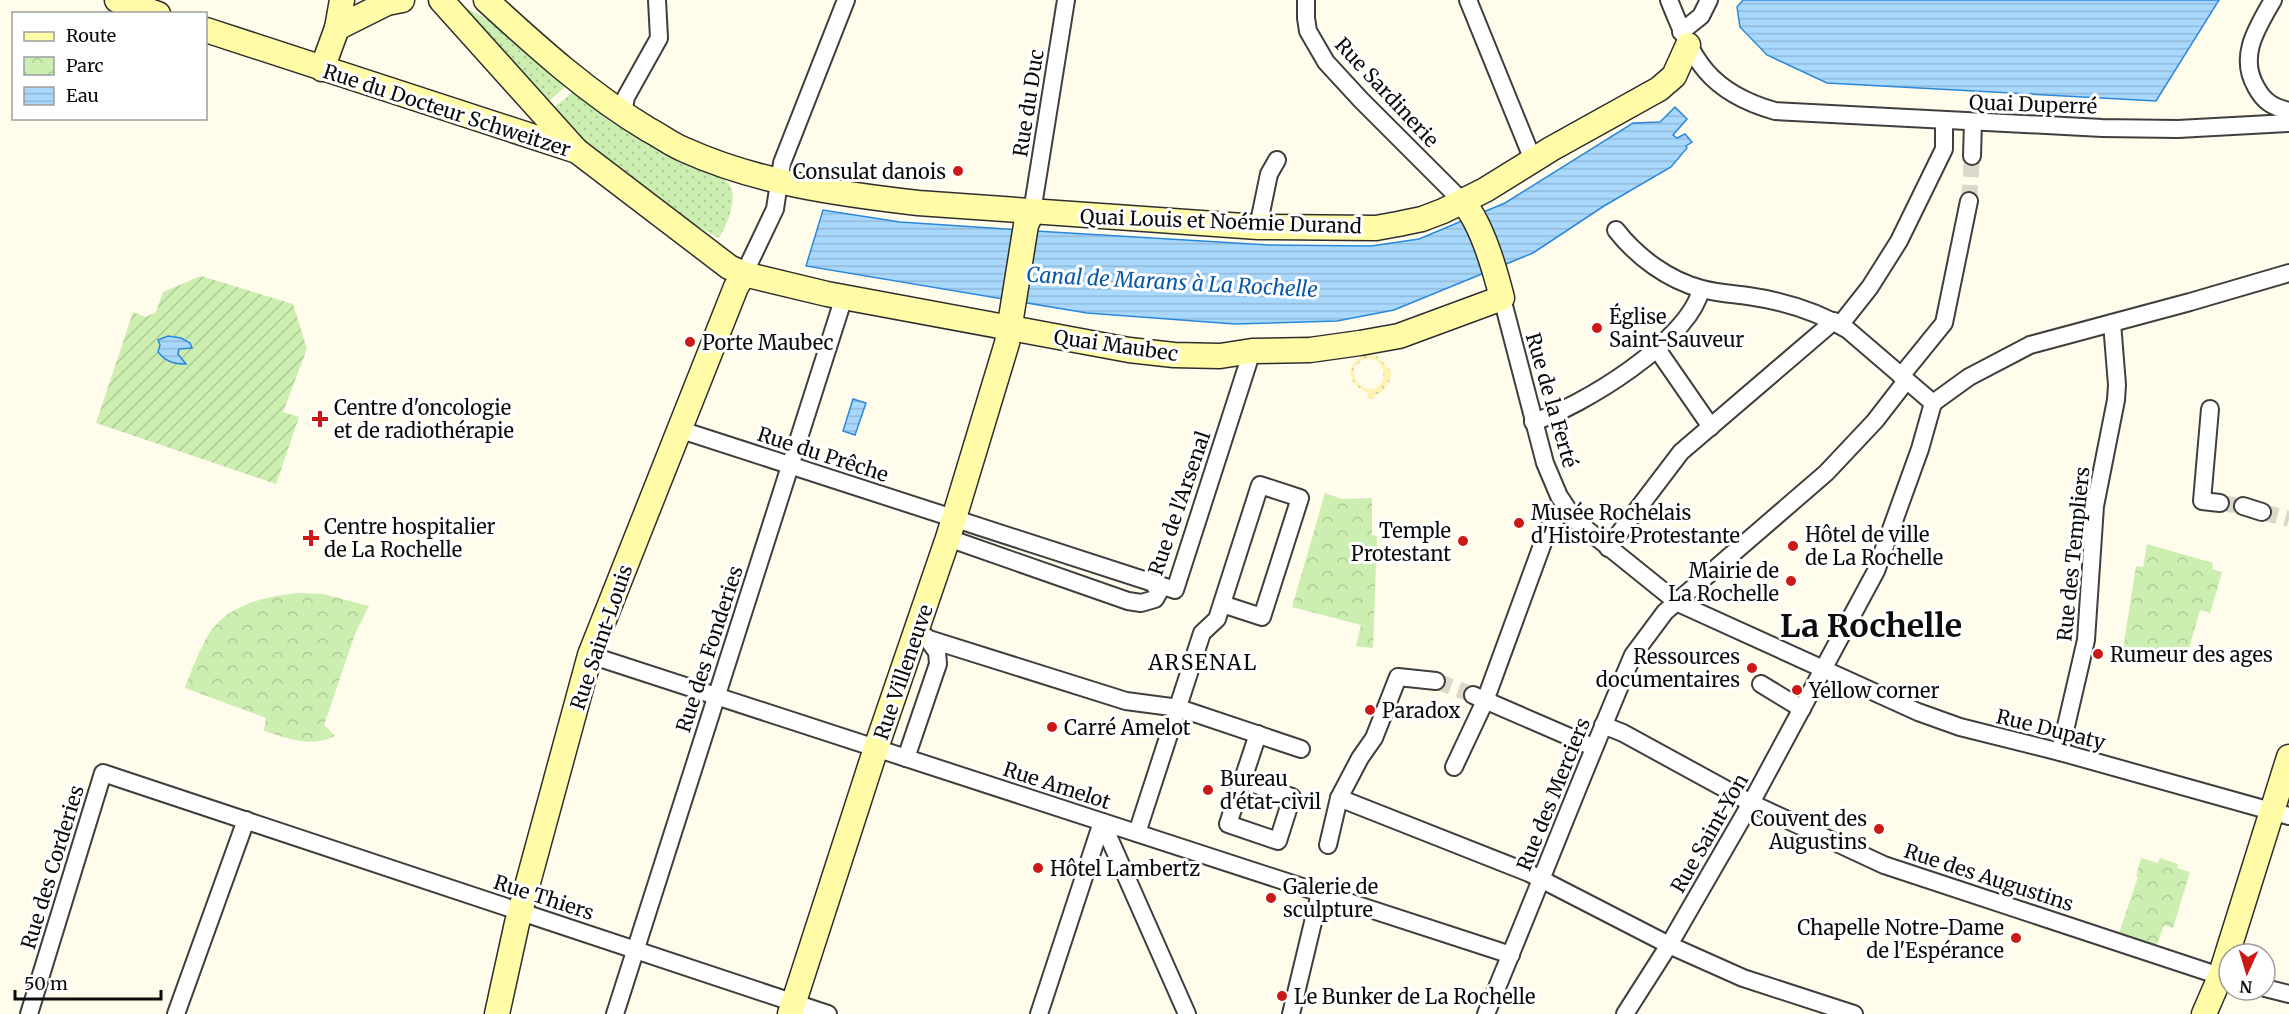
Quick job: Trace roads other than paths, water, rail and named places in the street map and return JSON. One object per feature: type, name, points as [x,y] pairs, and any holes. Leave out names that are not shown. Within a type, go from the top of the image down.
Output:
[{"type":"main road","points":[[117,0],[152,12]]},
{"type":"main road","points":[[322,69],[337,28],[342,0]]},
{"type":"main road","points":[[337,28],[387,3],[402,0]]},
{"type":"main road","points":[[441,0],[577,151]]},
{"type":"main road","points":[[465,0],[492,6]]},
{"type":"main road","name":"Quai Louis et Noémie Durand","points":[[492,6],[577,79],[623,113],[683,150],[735,170],[780,181],[875,198],[1029,219],[1258,227],[1376,228],[1422,219],[1466,206],[1533,160],[1659,89],[1674,76],[1685,38]]},
{"type":"main road","name":"Rue du Docteur Schweitzer","points":[[207,30],[577,151],[736,270]]},
{"type":"main road","points":[[1466,206],[1499,286]]},
{"type":"main road","name":"Rue Villeneuve","points":[[792,1008],[876,748],[921,636],[1012,317],[1029,219]]},
{"type":"main road","name":"Quai Maubec","points":[[736,270],[844,297],[1012,317],[1129,350],[1220,356],[1252,351],[1310,350],[1399,336],[1499,286]]},
{"type":"main road","name":"Rue Saint-Louis","points":[[497,1014],[521,912],[591,655],[678,429],[736,287],[736,270]]},
{"type":"main road","points":[[2237,942],[2281,814],[2289,757]]},
{"type":"main road","points":[[2204,1014],[2217,991]]},
{"type":"street","points":[[623,113],[626,97],[659,38],[657,0]]},
{"type":"street","points":[[736,270],[775,209],[782,163],[846,0]]},
{"type":"street","name":"Rue du Duc","points":[[1029,219],[1066,0]]},
{"type":"street","name":"Rue Sardinerie","points":[[1306,0],[1308,32],[1326,62],[1466,206]]},
{"type":"street","points":[[1468,0],[1533,160]]},
{"type":"street","name":"Quai Duperré","points":[[1669,0],[1696,61],[1719,84],[1741,100],[1775,111],[1944,121],[2178,129],[2289,123]]},
{"type":"street","points":[[1685,38],[1709,0]]},
{"type":"street","points":[[2273,0],[2262,19],[2248,54],[2248,67],[2262,98],[2269,104],[2289,111]]},
{"type":"street","points":[[1608,548],[1681,452],[1837,323],[1870,287],[1899,241],[1944,149],[1944,121]]},
{"type":"street","points":[[1972,156],[1973,122]]},
{"type":"street","points":[[1258,227],[1269,174],[1277,160]]},
{"type":"street","name":"Rue des Merciers","points":[[1486,1014],[1593,747],[1634,655],[1665,612],[1826,473],[1875,421],[1944,323],[1969,201]]},
{"type":"street","points":[[1616,230],[1634,251],[1662,272],[1701,289],[1783,302],[1837,323],[1933,403],[1969,376],[2030,345],[2112,323],[2263,276],[2289,273]]},
{"type":"street","name":"Rue de la Ferté","points":[[1499,286],[1545,463],[1565,507],[1575,520],[1678,603]]},
{"type":"street","points":[[1533,422],[1587,398],[1657,349],[1681,327],[1699,300],[1701,289]]},
{"type":"street","name":"Rue des Fonderies","points":[[615,1014],[844,297]]},
{"type":"street","name":"Rue des Templiers","points":[[2060,752],[2086,640],[2095,506],[2116,400],[2112,323]]},
{"type":"street","points":[[1657,349],[1711,427]]},
{"type":"street","name":"Rue de l'Arsenal","points":[[951,529],[1175,590],[1252,351]]},
{"type":"street","name":"Rue Saint-Yon","points":[[1625,1014],[1669,945],[1751,803],[1876,571],[1920,449],[1933,403]]},
{"type":"street","points":[[2210,409],[2202,501],[2220,503]]},
{"type":"street","name":"Rue du Prêche","points":[[678,429],[790,465],[951,529]]},
{"type":"street","points":[[1137,833],[1202,633],[1217,619],[1260,485],[1300,498],[1262,617],[1222,604]]},
{"type":"street","points":[[2243,506],[2262,512]]},
{"type":"street","points":[[1454,767],[1479,698],[1548,529],[1565,507]]},
{"type":"street","points":[[951,529],[1128,601],[1147,603],[1155,599],[1159,592],[1154,584]]},
{"type":"street","name":"Rue Dupaty","points":[[1678,603],[1939,720],[2281,814]]},
{"type":"street","points":[[921,636],[1126,701],[1179,708],[1301,748]]},
{"type":"street","points":[[906,758],[938,664],[938,652],[921,636]]},
{"type":"street","name":"Rue Amelot","points":[[591,655],[1511,955]]},
{"type":"street","points":[[1329,845],[1339,798],[1360,758],[1374,738],[1398,677],[1436,681]]},
{"type":"street","points":[[1761,684],[1802,709]]},
{"type":"street","points":[[1479,698],[1593,747]]},
{"type":"street","name":"Rue des Augustins","points":[[1603,725],[1623,733],[1751,803],[1884,865],[2217,976]]},
{"type":"street","points":[[1242,780],[1292,797],[1278,841],[1228,824],[1242,780],[1258,734]]},
{"type":"street","name":"Rue des Corderies","points":[[29,1014],[103,774],[246,820]]},
{"type":"street","points":[[1339,798],[1542,879],[1669,945],[1743,978],[1854,1014]]},
{"type":"street","points":[[176,1014],[246,820]]},
{"type":"street","name":"Rue Thiers","points":[[246,820],[636,950],[792,1008],[828,1014]]},
{"type":"street","points":[[1039,1014],[1102,822]]},
{"type":"street","points":[[1102,822],[1187,1014]]},
{"type":"street","points":[[1292,1014],[1320,893]]},
{"type":"water","points":[[1743,0],[2219,0],[2156,101],[1827,83],[1767,55],[1740,27],[1737,7]]},
{"type":"water","name":"Canal de Marans à La Rochelle","points":[[1675,107],[1687,119],[1673,135],[1677,138],[1685,134],[1692,142],[1686,146],[1687,148],[1671,167],[1604,206],[1533,253],[1394,310],[1337,321],[1235,324],[1087,313],[806,266],[823,210],[900,222],[1269,245],[1371,246],[1419,239],[1505,203],[1633,123],[1660,122]]},
{"type":"water","points":[[168,336],[181,338],[190,343],[192,348],[179,349],[178,354],[186,364],[170,362],[158,352],[160,345],[158,340]]},
{"type":"water","points":[[853,399],[866,403],[855,435],[843,431]]},
{"type":"tunnel","points":[[1969,201],[1972,156]]},
{"type":"tunnel","points":[[2220,503],[2243,506]]},
{"type":"tunnel","points":[[2262,512],[2289,519]]},
{"type":"tunnel","points":[[1436,681],[1473,695]]},
{"type":"place","name":"Consulat danois","points":[[958,171]]},
{"type":"place","name":"Église Saint-Sauveur","points":[[1597,328]]},
{"type":"place","name":"Porte Maubec","points":[[690,342]]},
{"type":"place","name":"Centre d'oncologie et de radiothérapie","points":[[320,419]]},
{"type":"place","name":"Musée Rochelais d'Histoire Protestante","points":[[1519,523]]},
{"type":"place","name":"Centre hospitalier de La Rochelle","points":[[311,538]]},
{"type":"place","name":"Temple Protestant","points":[[1463,541]]},
{"type":"place","name":"Hôtel de ville de La Rochelle","points":[[1793,546]]},
{"type":"place","name":"Mairie de La Rochelle","points":[[1791,581]]},
{"type":"place","name":"Rumeur des ages","points":[[2098,654]]},
{"type":"place","name":"Ressources documentaires","points":[[1752,668]]},
{"type":"place","name":"Yellow corner","points":[[1797,690]]},
{"type":"place","name":"Paradox","points":[[1370,710]]},
{"type":"place","name":"Carré Amelot","points":[[1052,727]]},
{"type":"place","name":"Bureau d'état-civil","points":[[1208,790]]},
{"type":"place","name":"Couvent des Augustins","points":[[1879,829]]},
{"type":"place","name":"Hôtel Lambertz","points":[[1038,868]]},
{"type":"place","name":"Galerie de sculpture","points":[[1271,898]]},
{"type":"place","name":"Chapelle Notre-Dame de l'Espérance","points":[[2016,938]]},
{"type":"place","name":"Le Bunker de La Rochelle","points":[[1282,996]]},
{"type":"district","name":"La Rochelle","points":[[1871,626]]},
{"type":"district","name":"ARSENAL","points":[[1203,662]]}]
